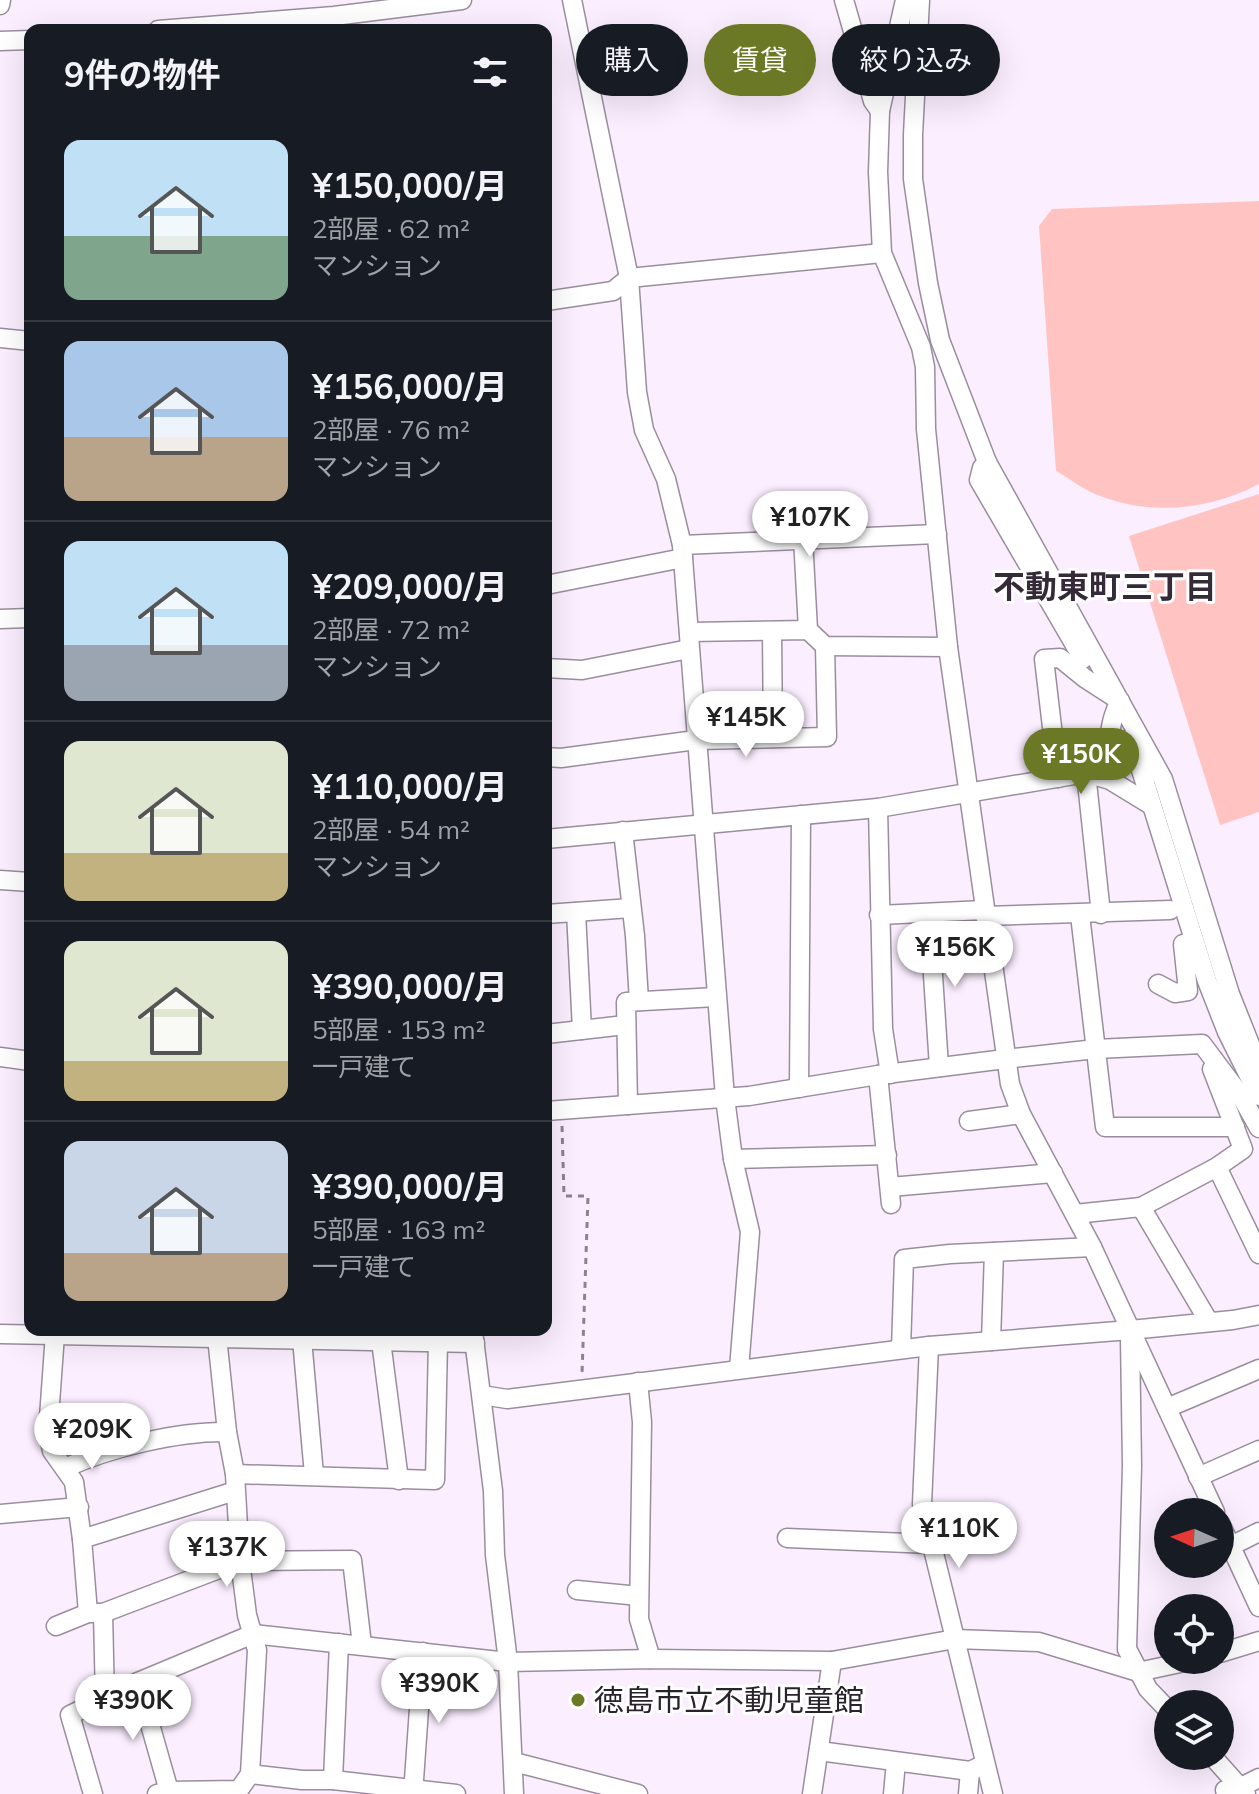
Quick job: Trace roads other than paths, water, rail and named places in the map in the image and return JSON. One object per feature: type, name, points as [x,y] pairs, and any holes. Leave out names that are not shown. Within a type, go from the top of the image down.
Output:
[{"type":"street","points":[[232,24],[342,15],[462,0]]},
{"type":"street","points":[[572,0],[629,278],[637,392],[644,430],[666,479],[682,552],[725,1098],[733,1159],[750,1232],[739,1369]]},
{"type":"street","points":[[844,0],[873,101],[880,111]]},
{"type":"street","points":[[905,0],[880,111],[878,172],[882,253],[921,347],[925,367],[926,429],[948,647],[1010,1084],[1021,1114],[1092,1247],[1208,1498]]},
{"type":"street","points":[[920,0],[913,179],[928,283],[940,340],[987,462],[1112,696],[1163,779],[1230,994],[1259,1067]]},
{"type":"street","points":[[0,41],[24,40]]},
{"type":"street","points":[[552,300],[613,291],[629,278],[882,253]]},
{"type":"street","points":[[0,338],[24,340]]},
{"type":"street","points":[[921,347],[940,340]]},
{"type":"street","points":[[552,584],[682,552],[803,538],[937,534]]},
{"type":"street","points":[[803,538],[808,630],[825,646],[948,647]]},
{"type":"street","points":[[0,619],[24,618]]},
{"type":"street","points":[[552,668],[582,670],[689,640],[808,630]]},
{"type":"street","points":[[772,632],[773,738]]},
{"type":"street","points":[[552,757],[696,740],[827,737],[825,646]]},
{"type":"street","points":[[1058,778],[1044,659],[1060,658],[1112,696],[1151,805],[1207,981],[1227,1032],[1259,1096]]},
{"type":"street","points":[[552,838],[878,808],[1086,773],[1097,768],[1108,747],[1112,696]]},
{"type":"street","points":[[1086,773],[1110,780],[1151,805]]},
{"type":"street","points":[[1086,773],[1101,914]]},
{"type":"street","points":[[878,808],[884,1074],[891,1195],[1053,1173]]},
{"type":"street","points":[[799,1088],[801,815]]},
{"type":"street","points":[[623,831],[639,1001]]},
{"type":"street","points":[[1172,870],[1170,910],[1183,944],[1207,981],[1230,994]]},
{"type":"street","points":[[0,880],[24,882]]},
{"type":"street","points":[[552,914],[631,908]]},
{"type":"street","points":[[879,915],[1080,915],[1170,910]]},
{"type":"street","points":[[576,912],[582,1030]]},
{"type":"street","points":[[929,914],[939,1067]]},
{"type":"street","points":[[1080,915],[1105,1127],[1235,1127]]},
{"type":"street","points":[[1158,984],[1175,993],[1188,991],[1183,944]]},
{"type":"street","points":[[628,1105],[626,1002],[716,997]]},
{"type":"street","points":[[552,1033],[625,1025]]},
{"type":"street","points":[[554,1110],[725,1098],[884,1074],[1096,1049],[1202,1044]]},
{"type":"street","points":[[1075,1214],[1141,1207],[1217,1167],[1243,1149],[1202,1044]]},
{"type":"street","points":[[1202,1044],[1241,1096],[1259,1128]]},
{"type":"street","points":[[0,1057],[24,1060]]},
{"type":"street","points":[[969,1121],[1021,1114]]},
{"type":"street","points":[[733,1159],[887,1155]]},
{"type":"street","points":[[1217,1167],[1259,1254]]},
{"type":"street","points":[[1141,1207],[1209,1322]]},
{"type":"street","points":[[901,1349],[904,1259],[1092,1247]]},
{"type":"street","points":[[991,1341],[994,1252]]},
{"type":"street","points":[[1233,1320],[1259,1301]]},
{"type":"street","points":[[482,1395],[507,1399],[901,1349],[1130,1330],[1259,1315]]},
{"type":"street","points":[[1130,1330],[1132,1466],[1127,1649],[1154,1695]]},
{"type":"street","points":[[0,1334],[24,1334]]},
{"type":"street","points":[[55,1336],[48,1431],[52,1451],[74,1482],[105,1700]]},
{"type":"street","points":[[138,1682],[163,1792],[239,1790],[250,1774],[257,1650],[247,1615],[235,1483],[208,1336]]},
{"type":"street","points":[[294,1336],[314,1475]]},
{"type":"street","points":[[340,1336],[381,1341],[438,1342],[474,1336],[493,1491],[495,1555],[508,1662],[514,1794]]},
{"type":"street","points":[[381,1341],[399,1480]]},
{"type":"street","points":[[82,1539],[235,1483],[314,1475],[435,1480],[438,1342]]},
{"type":"street","points":[[929,1346],[922,1504],[955,1639],[978,1767],[993,1794]]},
{"type":"street","points":[[1167,1408],[1259,1369]]},
{"type":"street","points":[[638,1382],[642,1422],[639,1619],[651,1659]]},
{"type":"street","points":[[65,1468],[86,1459],[197,1432],[227,1432]]},
{"type":"street","points":[[1198,1477],[1259,1450]]},
{"type":"street","points":[[0,1514],[79,1507]]},
{"type":"street","points":[[1234,1544],[1259,1532]]},
{"type":"street","points":[[787,1538],[931,1544]]},
{"type":"street","points":[[1234,1553],[1259,1607]]},
{"type":"street","points":[[56,1626],[240,1561],[352,1560],[362,1645]]},
{"type":"street","points":[[577,1590],[639,1596]]},
{"type":"street","points":[[93,1794],[70,1715],[138,1682],[253,1634],[508,1662],[651,1659],[832,1661],[955,1639],[1039,1642],[1138,1672],[1154,1669]]},
{"type":"street","points":[[1234,1649],[1259,1641]]},
{"type":"street","points":[[333,1780],[339,1643]]},
{"type":"street","points":[[413,1792],[423,1652]]},
{"type":"street","points":[[812,1794],[832,1661]]},
{"type":"street","points":[[819,1751],[896,1762],[978,1767]]},
{"type":"street","points":[[514,1762],[638,1794]]},
{"type":"street","points":[[893,1794],[896,1762]]},
{"type":"street","points":[[968,1794],[978,1767]]},
{"type":"street","points":[[1223,1770],[1238,1790],[1259,1778]]},
{"type":"street","points":[[250,1774],[302,1787],[333,1780],[413,1792],[456,1794]]},
{"type":"place","name":"徳島市立不動児童館","points":[[578,1700]]},
{"type":"district","name":"不動東町三丁目","points":[[1105,586]]}]
